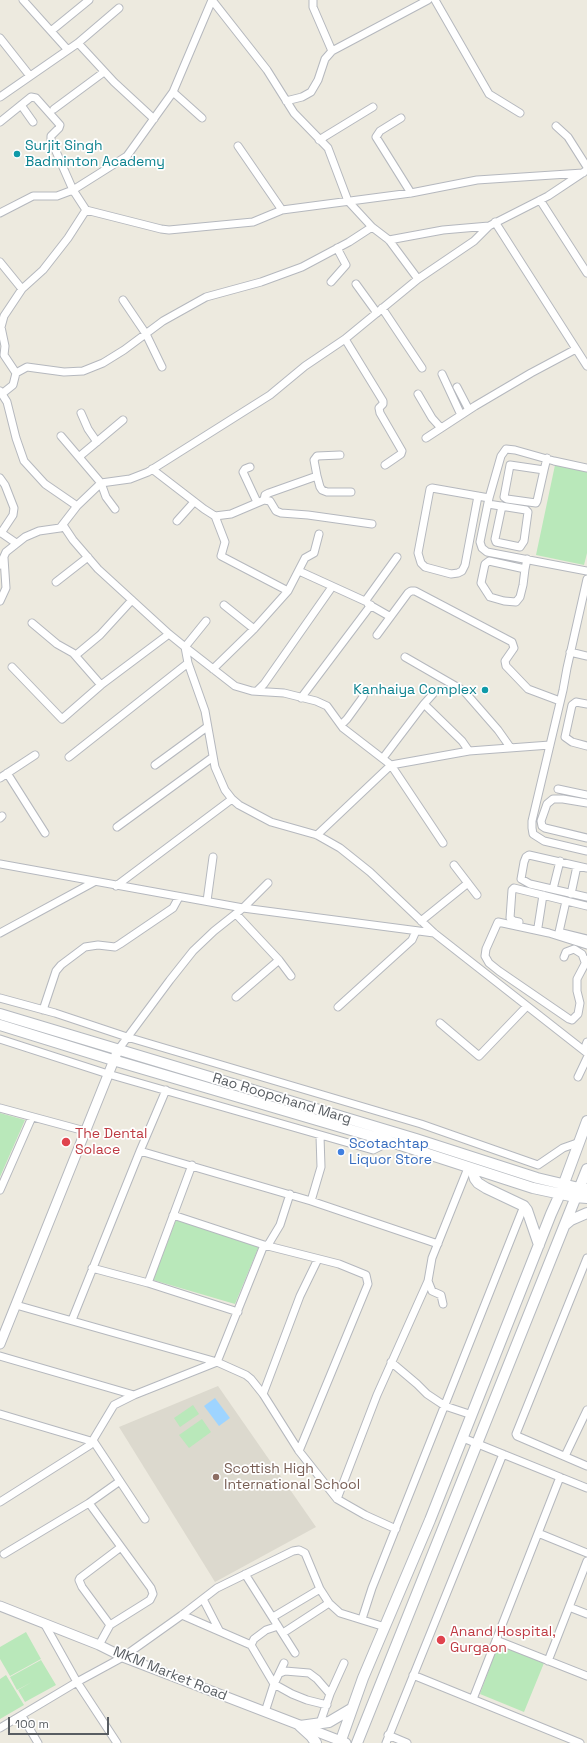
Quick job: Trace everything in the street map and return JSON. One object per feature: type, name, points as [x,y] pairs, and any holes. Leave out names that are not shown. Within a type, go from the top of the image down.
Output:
[{"type":"main road","name":"Rao Roopchand Marg","points":[[0,1014],[416,1139],[537,1178],[562,1190]]},
{"type":"main road","name":"Rao Roopchand Marg","points":[[0,1024],[113,1060],[385,1140],[470,1169],[533,1188],[562,1190]]},
{"type":"main road","points":[[342,1742],[351,1709],[463,1438],[562,1190],[587,1122]]},
{"type":"main road","points":[[470,1169],[475,1179],[482,1186],[524,1206],[527,1210],[539,1245]]},
{"type":"main road","points":[[357,1743],[563,1227],[580,1192],[587,1169]]},
{"type":"main road","points":[[562,1190],[580,1192],[587,1198]]},
{"type":"main road","points":[[563,1227],[570,1220],[587,1213]]},
{"type":"main road","points":[[300,1726],[329,1722],[351,1709]]},
{"type":"main road","points":[[300,1726],[312,1741]]},
{"type":"street","points":[[23,0],[67,49]]},
{"type":"street","points":[[0,213],[33,196],[56,196],[72,190],[127,156],[173,92],[212,0],[267,70],[294,113],[328,148],[348,201],[372,226],[389,240],[418,279]]},
{"type":"street","points":[[313,0],[313,7],[332,52]]},
{"type":"street","points":[[286,101],[302,97],[311,92],[318,80],[325,59],[332,52],[428,0]]},
{"type":"street","points":[[435,0],[489,94],[520,113]]},
{"type":"street","points":[[50,31],[85,1]]},
{"type":"street","points":[[0,97],[67,49],[78,43],[119,8]]},
{"type":"street","points":[[0,38],[30,76]]},
{"type":"street","points":[[78,43],[104,72],[154,119]]},
{"type":"street","points":[[54,109],[104,72]]},
{"type":"street","points":[[173,92],[202,118]]},
{"type":"street","points":[[0,122],[31,97],[36,98],[60,125],[51,136],[51,140],[72,190],[86,210],[118,219],[169,230],[253,222],[282,210],[411,193],[498,178],[586,170]]},
{"type":"street","points":[[20,105],[33,122]]},
{"type":"street","points":[[319,140],[373,107]]},
{"type":"street","points":[[401,118],[380,131],[376,137],[411,193]]},
{"type":"street","points":[[556,126],[568,137],[586,170]]},
{"type":"street","points":[[238,146],[282,210]]},
{"type":"street","points":[[0,565],[4,556],[16,543],[32,533],[57,529],[63,525],[77,506],[101,483],[130,479],[152,469],[270,395],[304,366],[345,339],[418,279],[474,241],[492,224],[540,200],[586,170]]},
{"type":"street","points":[[540,200],[587,273]]},
{"type":"street","points":[[16,373],[4,355],[5,346],[2,327],[4,316],[22,289],[43,270],[68,238],[86,210]]},
{"type":"street","points":[[389,240],[443,230],[492,224]]},
{"type":"street","points":[[492,224],[587,366]]},
{"type":"street","points":[[77,506],[45,484],[24,461],[19,449],[11,416],[1,392],[13,385],[16,373],[27,367],[64,372],[83,371],[103,363],[163,321],[206,297],[261,282],[302,267],[349,242],[372,226]]},
{"type":"street","points":[[330,282],[346,265],[337,248]]},
{"type":"street","points":[[0,262],[22,289]]},
{"type":"street","points":[[356,284],[379,311],[422,368]]},
{"type":"street","points":[[124,300],[146,334],[162,367]]},
{"type":"street","points":[[345,339],[383,401],[383,404],[379,408],[380,413],[402,450],[401,454],[385,465]]},
{"type":"street","points":[[426,438],[468,410],[531,373],[576,349]]},
{"type":"street","points":[[442,374],[461,415]]},
{"type":"street","points":[[457,387],[468,410]]},
{"type":"street","points":[[418,394],[432,418],[441,428]]},
{"type":"street","points":[[81,413],[88,429],[97,442]]},
{"type":"street","points":[[80,456],[123,420]]},
{"type":"street","points":[[61,436],[80,456],[101,483],[109,503],[114,509]]},
{"type":"street","points":[[587,468],[506,449],[501,456],[488,504],[480,542],[482,548],[487,552],[587,571]]},
{"type":"street","points":[[340,455],[317,456],[315,458],[320,487],[322,490],[327,492],[351,492]]},
{"type":"street","points":[[544,470],[510,465],[504,497],[507,499],[536,503],[547,458]]},
{"type":"street","points":[[250,467],[245,469],[243,472],[261,501]]},
{"type":"street","points":[[152,469],[194,502],[215,516],[225,542],[221,556],[288,591]]},
{"type":"street","points":[[261,501],[265,495],[269,493],[317,476]]},
{"type":"street","points":[[0,478],[5,485],[14,508],[13,516],[1,533],[16,543]]},
{"type":"street","points":[[478,496],[465,565],[462,571],[451,574],[425,567],[421,564],[418,553],[430,489],[478,496],[488,504]]},
{"type":"street","points":[[215,516],[231,514],[261,501],[270,501],[276,511],[281,513],[308,514],[372,524]]},
{"type":"street","points":[[177,521],[194,502]]},
{"type":"street","points":[[476,508],[488,504],[502,506],[526,510],[528,512],[524,541],[520,547],[496,542],[495,539],[502,506]]},
{"type":"street","points":[[63,525],[73,540],[88,557],[132,600],[169,634],[235,686],[256,692],[284,693],[316,701],[327,706],[340,725],[348,733],[391,765],[443,844]]},
{"type":"street","points":[[213,669],[254,629],[288,591],[305,558],[314,553],[319,534]]},
{"type":"street","points":[[0,601],[6,588],[4,556]]},
{"type":"street","points":[[56,582],[88,557]]},
{"type":"street","points":[[301,698],[369,604],[368,597],[397,557]]},
{"type":"street","points":[[525,569],[490,562],[485,564],[481,583],[490,597],[504,601],[516,602],[520,597],[527,559]]},
{"type":"street","points":[[298,571],[369,604],[389,616]]},
{"type":"street","points":[[587,579],[584,600],[570,652],[532,821],[534,834],[550,843],[587,851]]},
{"type":"street","points":[[256,692],[264,684],[332,587]]},
{"type":"street","points":[[377,634],[389,616],[408,593],[412,591],[419,593],[512,642],[514,648],[505,661],[506,666],[521,684],[528,689],[560,700]]},
{"type":"street","points":[[76,655],[100,635],[132,600]]},
{"type":"street","points":[[224,605],[254,629]]},
{"type":"street","points":[[206,621],[185,647],[188,663],[202,701],[213,757],[219,777],[232,799],[239,805],[271,822],[317,835],[340,848],[370,872],[434,933],[586,1052]]},
{"type":"street","points":[[32,623],[58,644],[76,655],[101,685]]},
{"type":"street","points":[[12,667],[62,719],[101,685],[169,634]]},
{"type":"street","points":[[570,652],[587,656]]},
{"type":"street","points":[[406,657],[464,691],[498,730],[510,747]]},
{"type":"street","points":[[69,757],[188,663]]},
{"type":"street","points":[[340,725],[347,719],[363,697],[364,691]]},
{"type":"street","points":[[383,758],[433,694]]},
{"type":"street","points":[[587,704],[576,702],[572,705],[565,737],[572,742],[587,746]]},
{"type":"street","points":[[424,704],[462,741],[468,751]]},
{"type":"street","points":[[155,765],[207,727]]},
{"type":"street","points":[[317,835],[391,765],[468,751],[550,745]]},
{"type":"street","points":[[0,778],[35,755]]},
{"type":"street","points":[[117,827],[213,757]]},
{"type":"street","points":[[7,773],[45,833]]},
{"type":"street","points":[[558,789],[587,795]]},
{"type":"street","points":[[587,803],[563,798],[553,799],[547,804],[542,821],[542,826],[545,828],[587,838]]},
{"type":"street","points":[[116,886],[232,799]]},
{"type":"street","points":[[587,868],[533,855],[526,858],[521,879],[524,882],[587,897]]},
{"type":"street","points":[[207,901],[213,857]]},
{"type":"street","points":[[553,889],[560,861]]},
{"type":"street","points":[[0,864],[243,908],[434,933]]},
{"type":"street","points":[[454,865],[477,895]]},
{"type":"street","points":[[571,894],[577,866]]},
{"type":"street","points":[[0,932],[94,882]]},
{"type":"street","points":[[0,1344],[118,1050],[193,951],[214,931],[243,908],[268,883]]},
{"type":"street","points":[[422,921],[468,883]]},
{"type":"street","points":[[587,906],[514,888],[512,890],[510,918],[514,921],[587,939]]},
{"type":"street","points":[[538,927],[543,895]]},
{"type":"street","points":[[43,1010],[56,971],[61,965],[85,947],[115,946],[120,944],[173,908],[179,897]]},
{"type":"street","points":[[559,932],[566,901]]},
{"type":"street","points":[[236,914],[279,960],[291,976]]},
{"type":"street","points":[[564,957],[566,952],[574,949],[582,954],[586,961],[577,979],[576,991],[580,1003],[578,1014],[572,1020],[489,963],[486,956],[486,949],[497,924],[501,922],[549,933],[587,945]]},
{"type":"street","points":[[338,1007],[412,940],[416,931]]},
{"type":"street","points":[[236,997],[279,960]]},
{"type":"street","points":[[0,998],[421,1124],[538,1165],[563,1148],[580,1142]]},
{"type":"street","points":[[440,1023],[477,1056],[480,1056],[527,1006]]},
{"type":"street","points":[[0,1039],[108,1074],[373,1150],[381,1146],[385,1140]]},
{"type":"street","points":[[586,1052],[587,1042]]},
{"type":"street","points":[[578,1077],[587,1058]]},
{"type":"street","points":[[72,1320],[166,1090]]},
{"type":"street","points":[[0,1108],[85,1132]]},
{"type":"street","points":[[0,1190],[32,1117]]},
{"type":"street","points":[[311,1200],[321,1167],[320,1136]]},
{"type":"street","points":[[140,1151],[311,1200],[438,1244]]},
{"type":"street","points":[[148,1283],[192,1165]]},
{"type":"street","points":[[337,1498],[391,1362],[428,1281],[432,1258],[470,1169]]},
{"type":"street","points":[[0,1502],[87,1448],[94,1442],[110,1408],[134,1395],[217,1362],[266,1245],[280,1225],[290,1194]]},
{"type":"street","points":[[362,1620],[396,1529],[524,1206]]},
{"type":"street","points":[[173,1215],[266,1245],[339,1264],[366,1275],[368,1284],[299,1451]]},
{"type":"street","points":[[587,1258],[516,1434],[517,1436],[587,1466]]},
{"type":"street","points":[[263,1394],[300,1296],[318,1259]]},
{"type":"street","points":[[92,1268],[148,1283],[238,1312]]},
{"type":"street","points":[[428,1281],[432,1291],[441,1295],[443,1304]]},
{"type":"street","points":[[16,1305],[217,1362],[240,1371],[252,1379],[299,1451],[337,1498],[365,1515],[396,1529]]},
{"type":"street","points":[[0,1356],[134,1395]]},
{"type":"street","points":[[391,1362],[427,1394],[446,1406],[472,1415]]},
{"type":"street","points":[[565,1456],[587,1410]]},
{"type":"street","points":[[0,1414],[94,1442],[145,1519]]},
{"type":"street","points":[[463,1438],[587,1488]]},
{"type":"street","points":[[386,1743],[503,1454]]},
{"type":"street","points":[[473,1699],[560,1477]]},
{"type":"street","points":[[4,1554],[89,1503],[120,1481]]},
{"type":"street","points":[[89,1503],[151,1588],[153,1594],[150,1600],[110,1625],[99,1645]]},
{"type":"street","points":[[538,1533],[587,1553]]},
{"type":"street","points":[[110,1625],[82,1587],[79,1580],[121,1547]]},
{"type":"street","points":[[0,1728],[77,1682],[123,1657],[182,1616],[221,1585],[294,1551],[299,1550],[305,1553],[320,1589],[329,1603],[343,1615],[385,1627]]},
{"type":"street","points":[[548,1661],[587,1561]]},
{"type":"street","points":[[246,1574],[295,1652]]},
{"type":"street","points":[[273,1617],[320,1589]]},
{"type":"street","points":[[203,1599],[219,1630]]},
{"type":"street","points":[[282,1633],[329,1603]]},
{"type":"street","name":"MKM Market Road","points":[[0,1606],[99,1645],[123,1657],[342,1742]]},
{"type":"street","points":[[569,1607],[587,1614]]},
{"type":"street","points":[[182,1616],[219,1630],[251,1645],[274,1684],[307,1700],[327,1705]]},
{"type":"street","points":[[44,1623],[77,1682],[117,1743]]},
{"type":"street","points":[[251,1645],[254,1639],[266,1630],[278,1626]]},
{"type":"street","points":[[496,1640],[587,1676]]},
{"type":"street","points":[[320,1723],[330,1694],[344,1662]]},
{"type":"street","points":[[265,1712],[274,1684],[284,1663]]},
{"type":"street","points":[[280,1673],[285,1671],[310,1673],[330,1694]]},
{"type":"street","points":[[413,1675],[580,1743]]},
{"type":"street","points":[[22,1716],[38,1743]]},
{"type":"street","points":[[388,1735],[407,1743]]},
{"type":"shaded area","name":"Scottish High International School","points":[[218,1386],[316,1527],[215,1582],[119,1427]]},
{"type":"green space","points":[[555,465],[587,472],[587,553],[584,565],[536,555]]},
{"type":"green space","points":[[0,1113],[25,1120],[0,1177]]},
{"type":"green space","points":[[176,1220],[259,1246],[235,1304],[153,1280]]},
{"type":"green space","points":[[193,1405],[199,1414],[180,1427],[174,1418]]},
{"type":"green space","points":[[202,1419],[211,1432],[189,1448],[179,1435]]},
{"type":"green space","points":[[26,1632],[41,1659],[10,1676],[0,1659],[0,1647]]},
{"type":"green space","points":[[498,1645],[544,1663],[524,1712],[480,1694]]},
{"type":"green space","points":[[41,1660],[56,1685],[25,1702],[18,1690],[32,1682],[17,1690],[10,1677]]},
{"type":"green space","points":[[6,1675],[24,1705],[0,1719],[0,1679]]},
{"type":"water","points":[[215,1398],[230,1418],[219,1426],[204,1406]]},
{"type":"place","name":"Surjit Singh Badminton Academy","points":[[17,154]]},
{"type":"place","name":"Kanhaiya Complex","points":[[485,690]]},
{"type":"place","name":"The Dental Solace","points":[[66,1142]]},
{"type":"place","name":"Scotachtap Liquor Store","points":[[341,1152]]},
{"type":"place","name":"Scottish High International School","points":[[216,1477]]},
{"type":"place","name":"Anand Hospital, Gurgaon","points":[[441,1640]]}]
